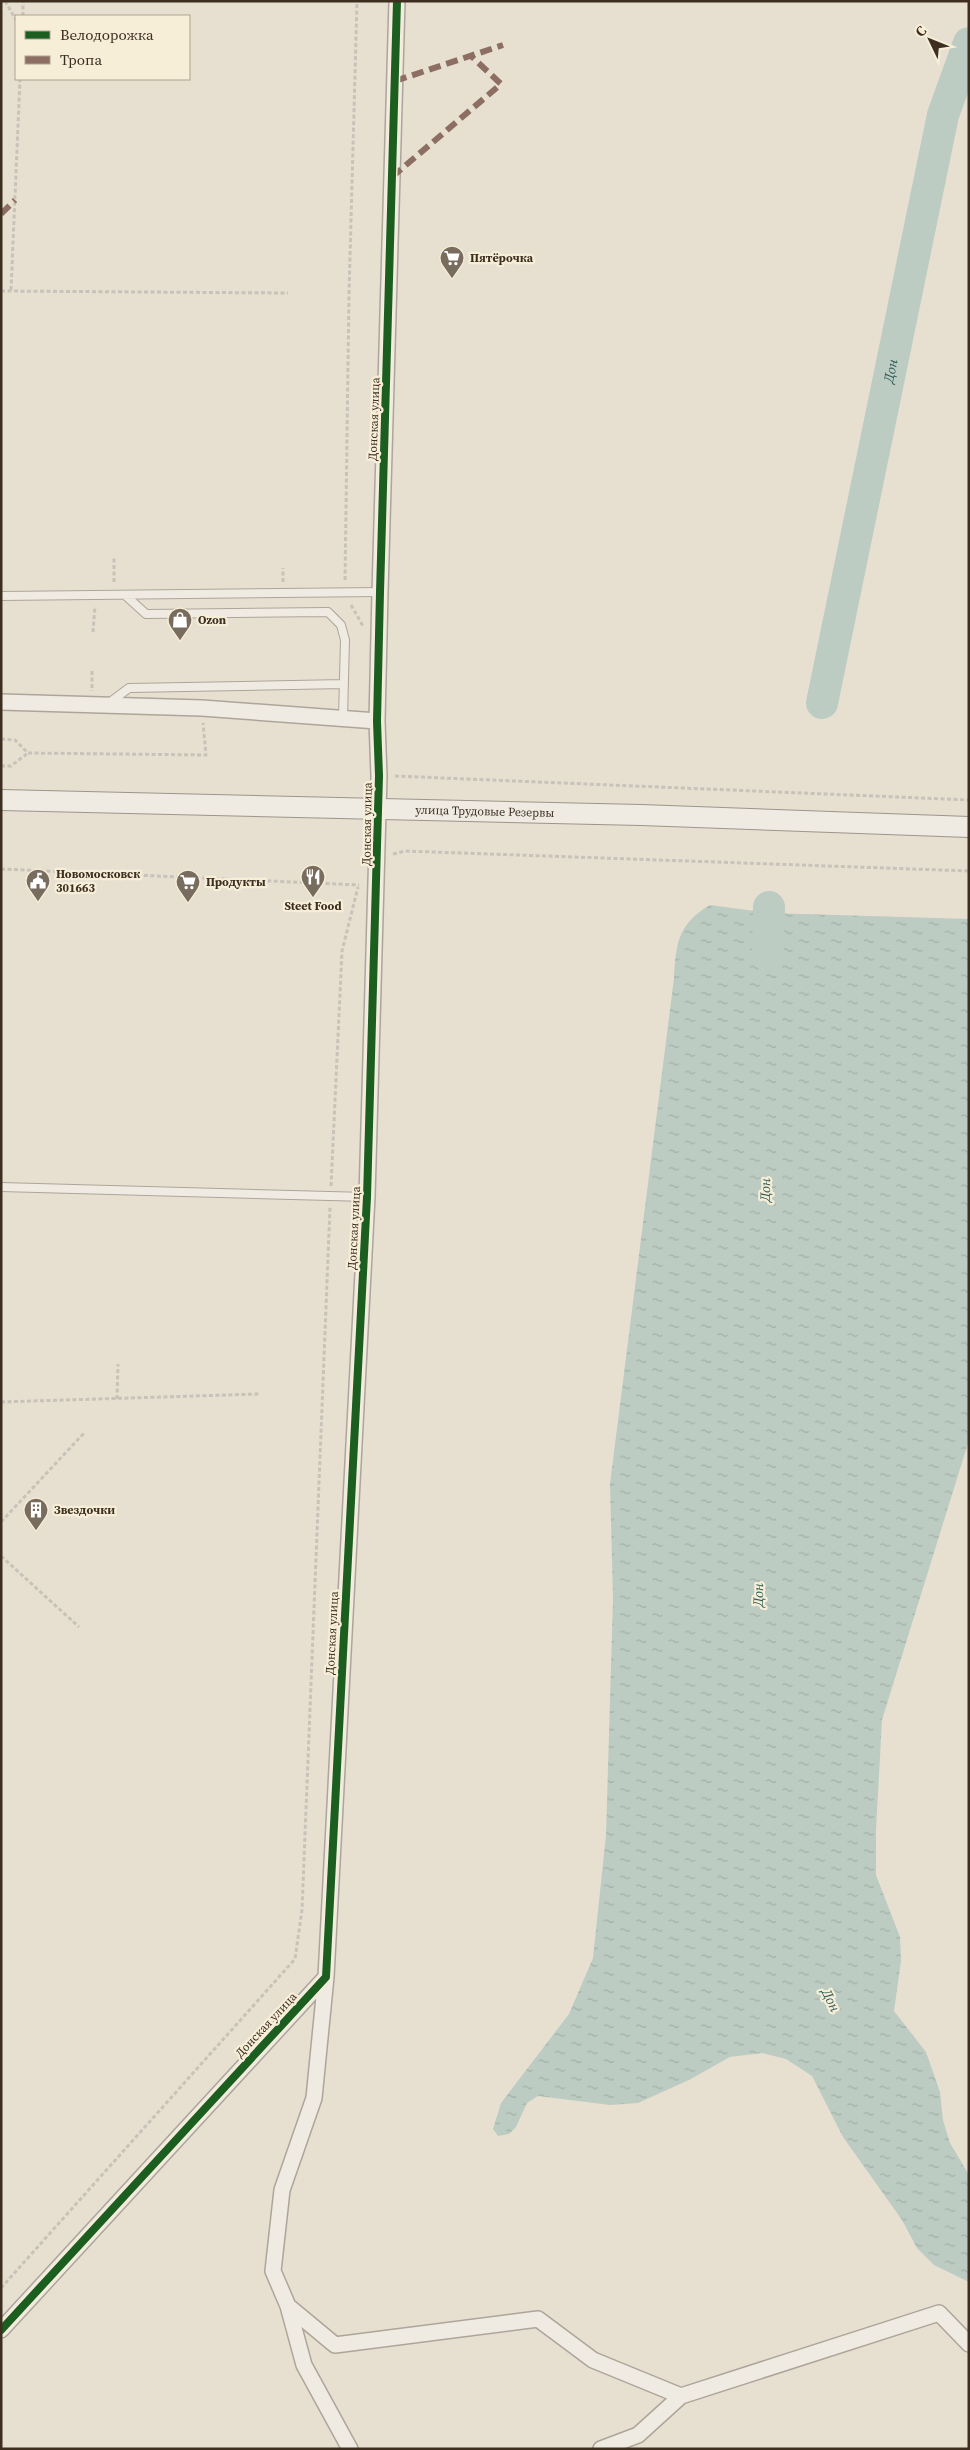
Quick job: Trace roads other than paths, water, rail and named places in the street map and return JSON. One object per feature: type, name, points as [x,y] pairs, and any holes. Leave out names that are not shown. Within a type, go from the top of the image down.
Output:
[{"type":"street","name":"Донская улица","points":[[1,2330],[326,1977],[367,1197],[379,776],[377,721],[380,592],[398,1]]},
{"type":"street","points":[[1,702],[202,708],[377,721]]},
{"type":"street","name":"улица Трудовые Резервы","points":[[1,800],[641,815],[969,827]]},
{"type":"street","points":[[326,1977],[314,2098],[282,2190],[273,2271],[288,2306],[304,2365],[350,2449]]},
{"type":"street","points":[[288,2306],[335,2346],[538,2320],[593,2360],[681,2396]]},
{"type":"street","points":[[601,2449],[638,2435],[681,2396],[939,2313],[969,2344]]},
{"type":"lane","points":[[1,596],[380,592]]},
{"type":"lane","points":[[125,595],[146,614],[328,612],[341,625],[345,640],[343,717]]},
{"type":"lane","points":[[106,706],[129,688],[344,684]]},
{"type":"lane","points":[[1,1187],[367,1197]]},
{"type":"water","points":[[710,905],[769,913],[969,919],[969,1440],[882,1720],[876,1830],[876,1875],[900,1937],[901,1961],[894,2011],[926,2052],[940,2092],[943,2120],[950,2143],[969,2175],[969,2282],[934,2265],[917,2248],[902,2220],[843,2137],[812,2076],[786,2059],[762,2053],[730,2057],[689,2080],[638,2103],[610,2105],[538,2096],[527,2103],[516,2127],[509,2134],[498,2136],[493,2129],[501,2103],[569,2014],[593,1958],[606,1835],[613,1599],[610,1484],[676,954],[685,927],[699,912]]},
{"type":"waterway","name":"Дон","points":[[822,703],[943,115],[969,43]]},
{"type":"waterway","name":"Дон","points":[[768,956],[769,907]]},
{"type":"place","name":"Пятёрочка","points":[[452,279]]},
{"type":"place","name":"Ozon","points":[[180,641]]},
{"type":"place","name":"Steet Food","points":[[313,898]]},
{"type":"place","name":"Новомосковск 301663","points":[[38,902]]},
{"type":"place","name":"Продукты","points":[[188,903]]},
{"type":"place","name":"Звездочки","points":[[36,1531]]}]
